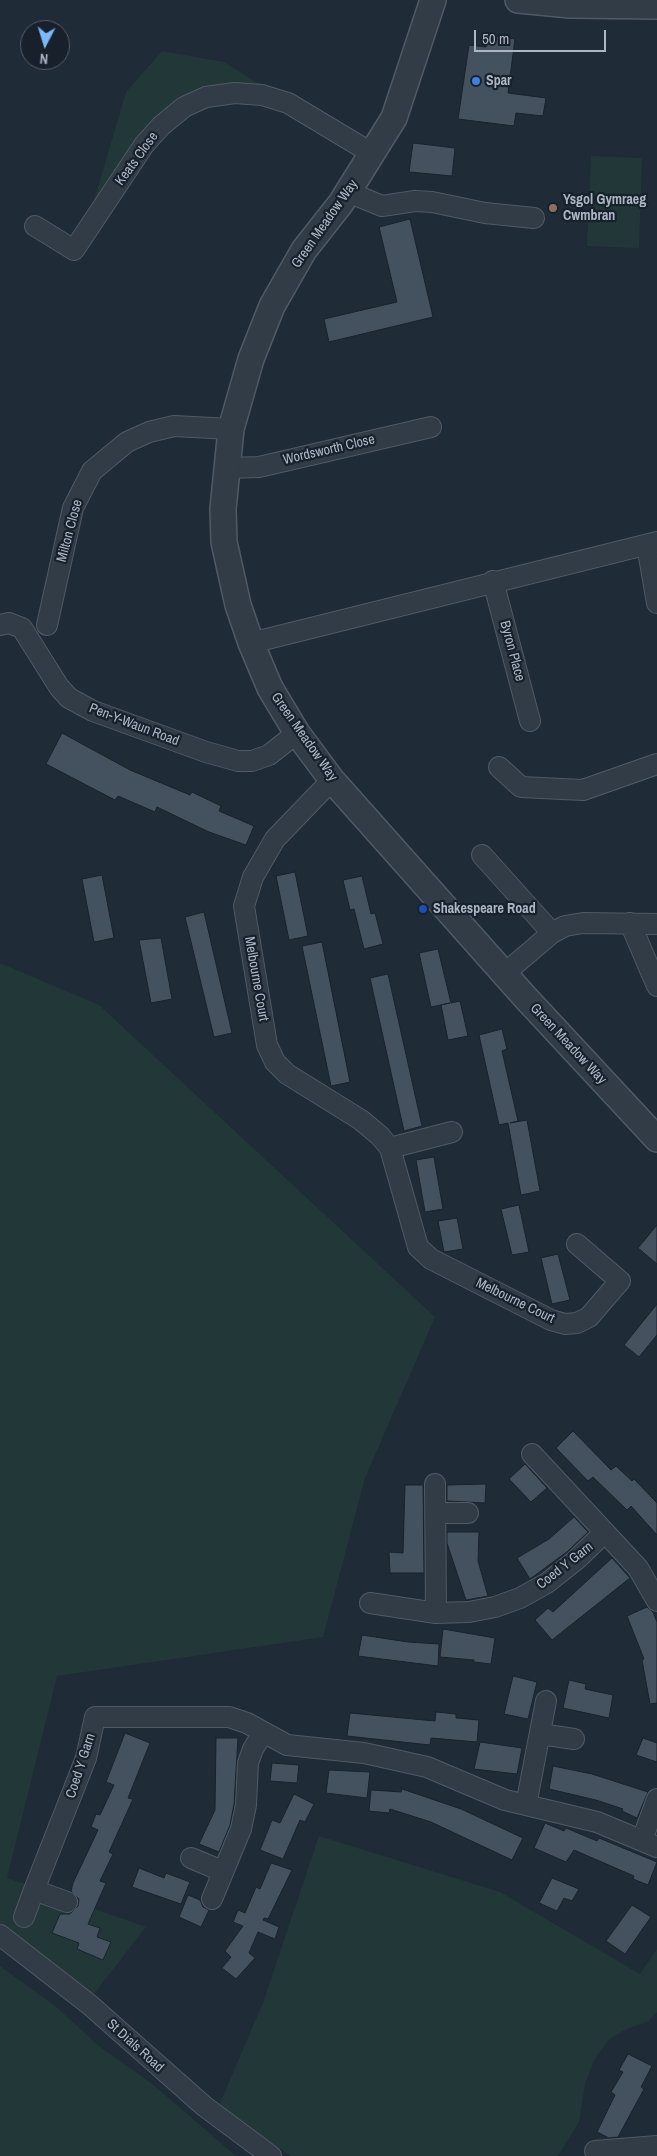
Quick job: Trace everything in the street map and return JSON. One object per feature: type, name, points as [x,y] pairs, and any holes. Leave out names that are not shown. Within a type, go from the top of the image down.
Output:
[{"type":"street","name":"Green Meadow Way","points":[[433,0],[394,118],[348,192],[304,250],[272,306],[251,358],[231,429],[222,509],[224,542],[238,605],[251,643],[270,688],[297,733],[332,780],[504,974],[657,1139]]},
{"type":"street","points":[[518,0],[570,4],[657,6]]},
{"type":"street","name":"Keats Close","points":[[35,226],[74,250],[144,145],[161,126],[184,107],[206,97],[236,92],[288,103],[373,154]]},
{"type":"street","points":[[348,192],[382,206],[432,202],[485,213],[534,218]]},
{"type":"street","name":"Milton Close","points":[[47,625],[74,508],[92,471],[127,442],[149,432],[174,426],[231,429]]},
{"type":"street","name":"Wordsworth Close","points":[[226,468],[259,467],[430,426]]},
{"type":"street","points":[[251,643],[493,581],[652,543],[657,603]]},
{"type":"street","name":"Byron Place","points":[[493,581],[530,721]]},
{"type":"street","name":"Pen-Y-Waun Road","points":[[0,625],[10,623],[22,628],[69,698],[93,711],[198,749],[238,761],[252,761],[269,755],[297,733]]},
{"type":"street","points":[[499,767],[521,787],[583,790],[657,764]]},
{"type":"street","name":"Melbourne Court","points":[[332,780],[275,839],[253,877],[244,906],[268,1044],[275,1062],[286,1074],[361,1120],[380,1136],[390,1148],[407,1213],[418,1247],[422,1253],[551,1320],[565,1324],[577,1323],[589,1317],[620,1281],[578,1244]]},
{"type":"street","points":[[482,854],[552,933]]},
{"type":"street","points":[[504,974],[552,933],[565,926],[583,923],[657,924]]},
{"type":"street","points":[[630,923],[657,986]]},
{"type":"street","points":[[390,1148],[452,1132]]},
{"type":"street","name":"Coed Y Garn","points":[[532,1454],[604,1534],[638,1568],[657,1601]]},
{"type":"street","points":[[435,1484],[436,1613]]},
{"type":"street","points":[[436,1513],[468,1513]]},
{"type":"street","name":"Coed Y Garn","points":[[370,1603],[436,1613],[469,1612],[495,1607],[520,1598],[547,1583],[604,1534]]},
{"type":"street","points":[[526,1805],[546,1701]]},
{"type":"street","name":"Coed Y Garn","points":[[24,1917],[86,1758],[95,1717],[229,1718],[247,1724],[287,1744],[364,1753],[427,1768],[505,1800],[597,1822],[649,1843],[657,1799]]},
{"type":"street","points":[[212,1899],[244,1817],[250,1756],[263,1733]]},
{"type":"street","points":[[540,1734],[574,1739]]},
{"type":"street","points":[[191,1858],[222,1871]]},
{"type":"street","points":[[34,1890],[67,1902]]},
{"type":"street","name":"St Dials Road","points":[[0,1935],[90,2005],[204,2106],[271,2156]]},
{"type":"street","points":[[592,2148],[657,2146]]},
{"type":"green space","points":[[162,51],[224,62],[265,88],[207,92],[93,204],[126,92]]},
{"type":"green space","points":[[591,156],[642,158],[639,248],[587,246]]},
{"type":"green space","points":[[0,963],[99,1005],[435,1317],[365,1478],[323,1637],[57,1676],[7,1878],[146,1927],[93,1995],[0,1927]]},
{"type":"green space","points":[[319,1836],[500,1892],[640,1974],[657,1949],[657,2012],[649,2021],[627,2029],[609,2039],[594,2060],[585,2084],[579,2122],[558,2156],[291,2156],[218,2108],[263,2003]]},
{"type":"green space","points":[[0,1966],[54,2005],[99,2046],[151,2083],[236,2156],[0,2156]]},
{"type":"building","points":[[487,35],[515,39],[508,93],[546,98],[543,116],[516,113],[514,126],[458,119],[469,45],[486,47]]},
{"type":"building","points":[[413,143],[455,148],[452,176],[409,172]]},
{"type":"building","points":[[410,219],[433,317],[329,342],[324,319],[397,302],[379,227]]},
{"type":"building","points":[[62,733],[130,770],[190,795],[192,792],[221,806],[219,811],[254,826],[246,845],[209,832],[157,807],[155,812],[118,796],[115,800],[46,764]]},
{"type":"building","points":[[295,872],[308,936],[289,940],[276,876]]},
{"type":"building","points":[[102,875],[114,938],[94,942],[82,879]]},
{"type":"building","points":[[362,876],[371,914],[375,913],[383,944],[364,949],[354,909],[350,910],[343,880]]},
{"type":"building","points":[[204,912],[232,1033],[214,1037],[185,917]]},
{"type":"building","points":[[161,938],[172,999],[151,1003],[139,940]]},
{"type":"building","points":[[322,942],[350,1082],[331,1086],[302,946]]},
{"type":"building","points":[[438,949],[451,1003],[460,1001],[468,1036],[448,1040],[441,1005],[450,1003],[431,1007],[419,953]]},
{"type":"building","points":[[388,974],[422,1126],[404,1131],[370,978]]},
{"type":"building","points":[[502,1029],[507,1049],[502,1051],[518,1121],[510,1123],[527,1120],[540,1191],[521,1195],[508,1123],[499,1125],[479,1035]]},
{"type":"building","points":[[434,1157],[443,1209],[425,1212],[416,1160]]},
{"type":"building","points":[[519,1205],[529,1252],[512,1255],[501,1209]]},
{"type":"building","points":[[457,1218],[463,1249],[444,1252],[438,1221]]},
{"type":"building","points":[[657,1225],[657,1264],[638,1248]]},
{"type":"building","points":[[558,1254],[570,1300],[552,1304],[541,1258]]},
{"type":"building","points":[[657,1304],[657,1335],[639,1357],[624,1345]]},
{"type":"building","points":[[573,1431],[611,1470],[616,1466],[632,1481],[634,1479],[657,1503],[657,1535],[631,1506],[627,1510],[593,1477],[588,1481],[556,1448]]},
{"type":"building","points":[[525,1464],[547,1488],[531,1502],[509,1479]]},
{"type":"building","points":[[486,1484],[485,1503],[447,1501],[447,1485]]},
{"type":"building","points":[[405,1485],[423,1485],[424,1573],[390,1573],[389,1552],[403,1553]]},
{"type":"building","points":[[574,1517],[588,1532],[568,1551],[530,1579],[517,1558],[549,1539]]},
{"type":"building","points":[[447,1532],[479,1532],[478,1561],[488,1596],[466,1600],[447,1543]]},
{"type":"building","points":[[612,1558],[630,1578],[552,1640],[535,1620],[548,1608],[553,1612]]},
{"type":"building","points":[[647,1607],[653,1612],[657,1622],[657,1703],[650,1704],[642,1660],[644,1659],[627,1616]]},
{"type":"building","points":[[443,1629],[495,1638],[491,1664],[474,1662],[474,1660],[440,1657]]},
{"type":"building","points":[[362,1635],[408,1642],[439,1644],[438,1666],[358,1656]]},
{"type":"building","points":[[513,1676],[537,1682],[528,1719],[504,1714]]},
{"type":"building","points":[[569,1680],[586,1684],[585,1689],[613,1695],[609,1718],[563,1708]]},
{"type":"building","points":[[436,1712],[456,1714],[456,1718],[479,1720],[477,1742],[431,1738],[430,1745],[347,1736],[350,1713],[435,1721]]},
{"type":"building","points":[[125,1733],[150,1743],[128,1798],[133,1799],[109,1852],[113,1854],[100,1881],[106,1883],[88,1924],[100,1928],[97,1937],[111,1942],[103,1960],[77,1949],[79,1943],[52,1933],[60,1914],[70,1914],[78,1906],[79,1899],[71,1891],[73,1883],[98,1830],[91,1827],[96,1814],[100,1815],[114,1785],[106,1782]]},
{"type":"building","points":[[216,1738],[238,1738],[234,1804],[230,1825],[219,1852],[199,1844],[215,1810]]},
{"type":"building","points":[[643,1738],[657,1743],[657,1762],[636,1755]]},
{"type":"building","points":[[480,1742],[522,1748],[517,1774],[474,1769]]},
{"type":"building","points":[[272,1763],[299,1765],[297,1783],[270,1781]]},
{"type":"building","points":[[553,1766],[592,1774],[648,1792],[637,1818],[622,1811],[623,1809],[596,1800],[549,1789]]},
{"type":"building","points":[[329,1770],[370,1772],[367,1798],[326,1793]]},
{"type":"building","points":[[402,1789],[461,1809],[523,1838],[512,1860],[431,1822],[390,1809],[389,1813],[369,1811],[371,1790],[401,1792]]},
{"type":"building","points":[[294,1794],[314,1804],[305,1822],[300,1820],[283,1859],[260,1850],[272,1820],[280,1823]]},
{"type":"building","points":[[545,1823],[564,1831],[566,1828],[597,1841],[599,1838],[657,1862],[648,1885],[633,1879],[634,1876],[574,1850],[566,1862],[534,1848]]},
{"type":"building","points":[[271,1863],[292,1870],[268,1919],[264,1918],[263,1920],[279,1927],[275,1939],[258,1932],[249,1953],[255,1958],[236,1979],[222,1968],[231,1957],[225,1951],[243,1926],[233,1922],[238,1910],[245,1913],[256,1887],[260,1889]]},
{"type":"building","points":[[139,1868],[164,1878],[166,1873],[190,1882],[181,1904],[132,1887]]},
{"type":"building","points":[[552,1878],[579,1889],[572,1901],[564,1898],[557,1911],[539,1903]]},
{"type":"building","points":[[188,1895],[200,1900],[203,1907],[209,1910],[201,1927],[179,1917]]},
{"type":"building","points":[[632,1905],[651,1917],[625,1954],[606,1941]]},
{"type":"building","points":[[628,2054],[652,2066],[641,2087],[644,2089],[618,2137],[609,2138],[597,2132],[615,2095],[611,2092],[623,2072],[619,2070]]},
{"type":"place","name":"Spar","points":[[476,81]]},
{"type":"place","name":"Ysgol Gymraeg Cwmbran","points":[[553,208]]},
{"type":"place","name":"Shakespeare Road","points":[[423,909]]}]
